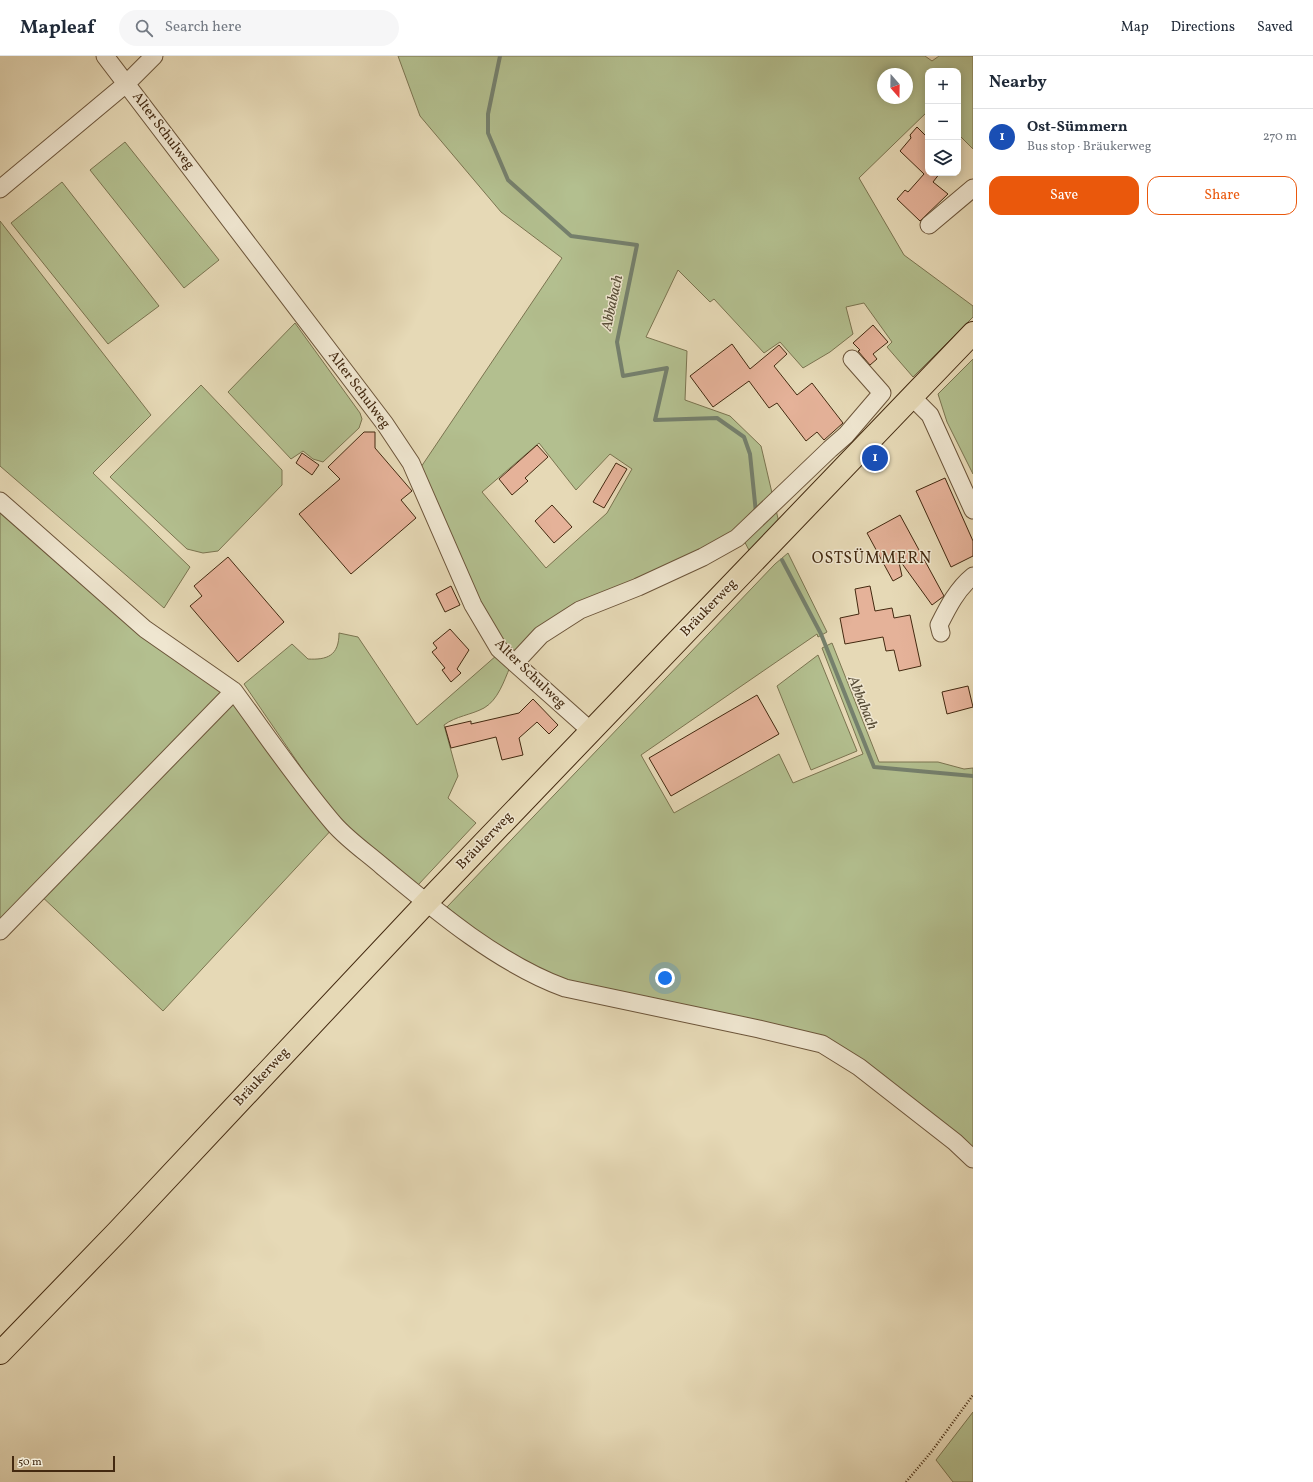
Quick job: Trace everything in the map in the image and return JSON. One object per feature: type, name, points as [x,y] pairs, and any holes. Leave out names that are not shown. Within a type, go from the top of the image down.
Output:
[{"type":"main road","name":"Bräukerweg","points":[[0,1353],[591,731],[853,443],[912,397],[973,334]]},
{"type":"street","name":"Alter Schulweg","points":[[105,56],[385,424],[412,463],[473,605],[499,649],[591,731]]},
{"type":"street","points":[[0,189],[127,83],[154,56]]},
{"type":"street","points":[[929,225],[973,188]]},
{"type":"street","points":[[516,663],[541,635],[580,610],[638,587],[703,557],[737,538],[830,449],[853,443],[882,393],[852,359]]},
{"type":"street","points":[[912,397],[930,415],[973,510]]},
{"type":"street","points":[[0,501],[145,629],[234,691],[288,766],[335,826],[426,903],[463,931],[539,978],[565,988],[752,1027],[822,1044],[859,1067],[973,1158]]},
{"type":"street","points":[[941,633],[939,625],[950,604],[964,583],[973,576]]},
{"type":"street","points":[[0,931],[234,691]]},
{"type":"path","points":[[906,1482],[932,1451],[973,1395]]},
{"type":"green space","points":[[398,56],[925,56],[932,61],[939,56],[973,56],[973,149],[961,137],[961,68],[925,68],[925,114],[859,178],[904,255],[973,306],[973,317],[913,377],[887,347],[892,342],[864,303],[846,307],[853,334],[830,352],[803,368],[780,342],[764,353],[714,299],[710,302],[678,270],[646,337],[687,351],[685,400],[730,416],[761,446],[780,527],[752,556],[739,531],[634,584],[514,657],[475,603],[421,467],[562,258],[501,212],[420,116]],"holes":[[[539,443],[576,490],[610,454],[632,469],[607,513],[546,568],[482,492]]]},
{"type":"green space","points":[[125,142],[219,260],[184,288],[90,170]]},
{"type":"green space","points":[[62,182],[159,306],[108,344],[11,223]]},
{"type":"green space","points":[[0,221],[151,415],[93,473],[190,567],[164,608],[0,466]]},
{"type":"green space","points":[[295,323],[360,413],[362,419],[359,428],[323,462],[313,459],[303,451],[291,459],[228,392]]},
{"type":"green space","points":[[973,359],[973,474],[947,422],[938,394]]},
{"type":"green space","points":[[201,385],[282,470],[282,485],[218,551],[203,553],[187,549],[110,477]]},
{"type":"green space","points":[[0,501],[234,691],[335,826],[163,1011],[37,892],[0,931]]},
{"type":"green space","points":[[788,553],[827,632],[818,637],[817,634],[641,755],[674,813],[779,754],[793,783],[863,754],[822,648],[832,643],[879,762],[938,762],[964,769],[973,768],[973,1150],[828,1039],[570,983],[493,945],[447,907],[775,564]]},
{"type":"green space","points":[[339,633],[358,637],[417,725],[497,655],[510,667],[500,690],[489,705],[444,725],[458,776],[448,798],[476,823],[418,885],[360,839],[331,811],[244,684],[292,644],[308,659],[321,659],[331,655],[337,647]]},
{"type":"green space","points":[[818,655],[857,751],[811,770],[777,686]]},
{"type":"green space","points":[[973,1412],[973,1482],[953,1482],[936,1460]]},
{"type":"building","points":[[917,127],[925,135],[925,176],[938,176],[933,182],[948,194],[920,221],[897,199],[905,190],[908,192],[924,174],[900,151],[911,138],[910,135]]},
{"type":"building","points":[[873,325],[888,342],[873,354],[877,359],[870,365],[858,351],[860,350],[853,343]]},
{"type":"building","points":[[732,344],[750,369],[779,345],[787,354],[774,366],[797,395],[812,383],[843,423],[824,440],[817,432],[806,441],[777,403],[769,408],[749,381],[713,407],[690,376]]},
{"type":"building","points":[[364,432],[375,432],[375,448],[412,491],[401,500],[416,518],[351,574],[299,514],[340,479],[328,467]]},
{"type":"building","points":[[537,445],[548,457],[525,478],[528,481],[512,495],[499,479]]},
{"type":"building","points":[[302,453],[319,465],[312,475],[296,463]]},
{"type":"building","points":[[616,463],[627,469],[604,508],[593,502]]},
{"type":"building","points":[[945,478],[973,541],[973,556],[951,567],[916,491]]},
{"type":"building","points":[[552,505],[572,527],[554,543],[535,521]]},
{"type":"building","points":[[900,515],[944,596],[932,605],[898,558],[902,576],[893,581],[867,533]]},
{"type":"building","points":[[228,557],[284,622],[238,662],[190,606],[202,596],[194,586]]},
{"type":"building","points":[[451,586],[460,605],[445,612],[436,594]]},
{"type":"building","points":[[870,586],[875,611],[892,608],[894,618],[910,615],[921,666],[899,671],[894,650],[886,651],[883,637],[845,644],[840,618],[859,614],[855,589]]},
{"type":"building","points":[[450,629],[469,650],[457,669],[461,673],[451,682],[442,670],[445,668],[432,652],[437,648],[433,643]]},
{"type":"building","points":[[968,686],[973,707],[947,714],[942,692]]},
{"type":"building","points":[[757,695],[779,734],[671,796],[649,758]]},
{"type":"building","points":[[533,699],[558,725],[549,734],[537,722],[519,738],[523,755],[502,760],[496,737],[451,748],[445,727],[471,721],[471,724],[519,713]]},
{"type":"waterway","name":"Abbabach","points":[[500,56],[488,114],[488,133],[508,180],[571,236],[637,245],[617,342],[623,376],[667,368],[655,420],[717,418],[744,437],[750,454],[756,513]]},
{"type":"waterway","name":"Abbabach","points":[[782,560],[821,634],[874,767],[973,776]]},
{"type":"place","name":"Ost-Sümmern","points":[[875,458]]},
{"type":"district","name":"OSTSÜMMERN","points":[[872,559]]}]
